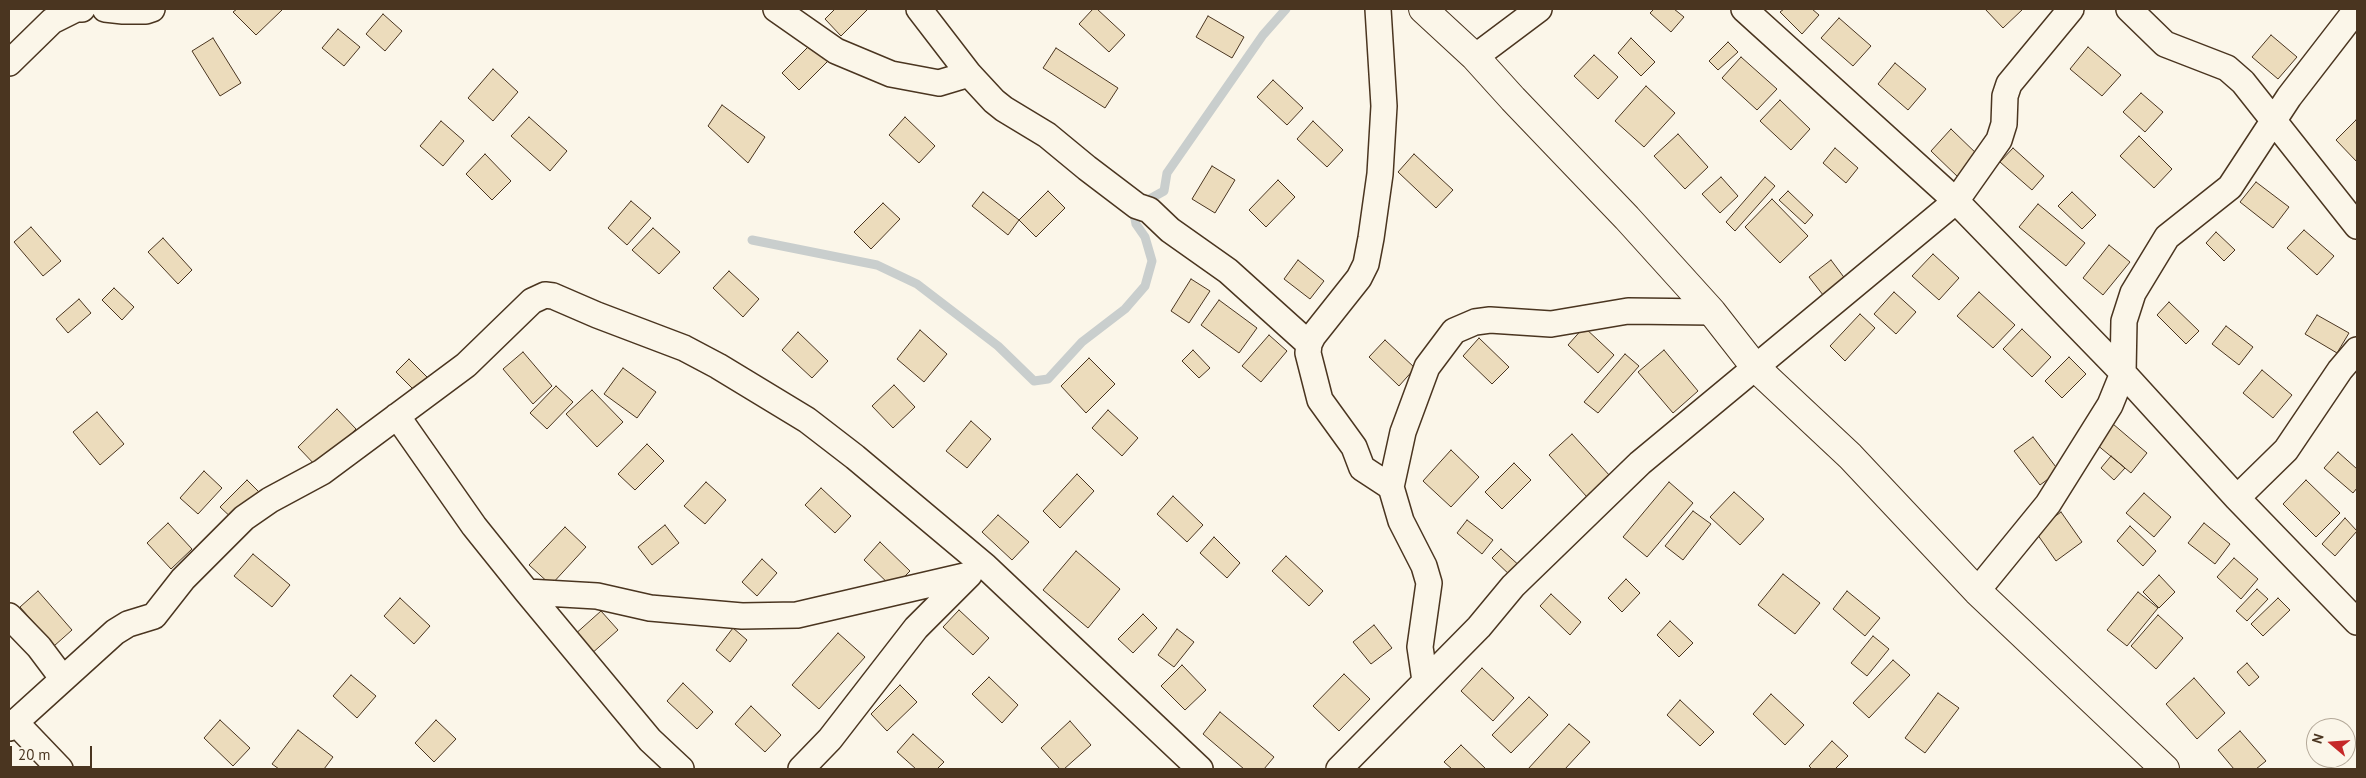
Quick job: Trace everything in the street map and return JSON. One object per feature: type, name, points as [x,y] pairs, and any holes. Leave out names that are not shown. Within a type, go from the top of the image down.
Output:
[{"type":"highway","points":[[1423,9],[1476,57],[1712,312],[1755,367],[1850,456],[1977,591],[2165,769]]},
{"type":"street","points":[[9,63],[52,21],[76,9],[82,9]]},
{"type":"street","points":[[116,9],[146,11],[152,9]]},
{"type":"street","points":[[776,9],[836,51],[891,74],[939,83],[969,74]]},
{"type":"street","points":[[919,9],[969,74],[1004,109],[1047,135],[1137,206],[1149,210],[1170,230],[1228,271],[1309,344]]},
{"type":"street","points":[[1378,9],[1384,106],[1380,174],[1366,264],[1359,278],[1309,344],[1308,353],[1320,400],[1354,447],[1362,468],[1391,487]]},
{"type":"street","points":[[1476,57],[1539,9]]},
{"type":"street","points":[[1744,9],[1956,201],[2123,373],[2237,498],[2357,622]]},
{"type":"street","points":[[1339,769],[1479,627],[1513,586],[1633,470],[1956,201],[1999,140],[2004,124],[2005,96],[2009,84],[2072,9]]},
{"type":"street","points":[[2129,9],[2165,44],[2227,68],[2243,82],[2357,226]]},
{"type":"street","points":[[1977,591],[2048,504],[2110,405],[2123,373],[2124,321],[2133,293],[2167,237],[2230,187],[2289,98],[2357,9]]},
{"type":"street","points":[[60,769],[12,725],[115,632],[128,624],[154,616],[183,579],[244,518],[270,500],[322,472],[466,365],[532,301],[545,295],[553,296],[684,348],[718,366],[807,420],[855,457],[977,570],[1200,769]]},
{"type":"street","points":[[1426,681],[1420,635],[1429,583],[1424,566],[1401,521],[1391,487],[1403,432],[1427,367],[1454,331],[1475,322],[1490,320],[1551,324],[1628,311],[1712,312]]},
{"type":"street","points":[[2237,498],[2286,450],[2340,370],[2357,350]]},
{"type":"street","points":[[397,416],[474,526],[527,592],[650,740],[681,769]]},
{"type":"street","points":[[527,592],[597,596],[650,608],[742,616],[798,615],[977,570]]},
{"type":"street","points":[[801,769],[830,739],[916,628],[977,570]]},
{"type":"street","points":[[9,616],[39,647],[63,679]]},
{"type":"building","points":[[237,9],[282,10],[256,35],[233,12]]},
{"type":"building","points":[[835,9],[868,9],[841,36],[825,19]]},
{"type":"building","points":[[1093,9],[1097,9],[1125,35],[1109,52],[1079,24]]},
{"type":"building","points":[[1654,9],[1674,9],[1684,17],[1671,32],[1650,13]]},
{"type":"building","points":[[1784,9],[1812,9],[1819,15],[1802,34],[1780,12]]},
{"type":"building","points":[[1985,9],[2023,9],[2003,28]]},
{"type":"building","points":[[383,14],[402,31],[385,51],[366,34]]},
{"type":"building","points":[[1208,16],[1244,37],[1232,58],[1196,37]]},
{"type":"building","points":[[1839,18],[1871,46],[1853,66],[1821,38]]},
{"type":"building","points":[[338,29],[360,47],[344,66],[322,48]]},
{"type":"building","points":[[2271,35],[2297,57],[2278,79],[2252,57]]},
{"type":"building","points":[[213,38],[241,83],[220,96],[192,51]]},
{"type":"building","points":[[1631,38],[1655,62],[1641,76],[1618,53]]},
{"type":"building","points":[[1728,42],[1738,52],[1718,70],[1709,61]]},
{"type":"building","points":[[811,44],[828,61],[799,90],[782,73]]},
{"type":"building","points":[[2088,47],[2121,75],[2102,96],[2070,69]]},
{"type":"building","points":[[1056,48],[1118,88],[1105,108],[1043,68]]},
{"type":"building","points":[[1594,55],[1618,77],[1598,99],[1574,76]]},
{"type":"building","points":[[1741,57],[1777,89],[1757,110],[1722,78]]},
{"type":"building","points":[[1895,63],[1926,89],[1908,110],[1878,84]]},
{"type":"building","points":[[493,69],[518,92],[493,121],[468,98]]},
{"type":"building","points":[[1273,80],[1303,108],[1287,125],[1257,97]]},
{"type":"building","points":[[1646,86],[1675,113],[1644,147],[1615,121]]},
{"type":"building","points":[[2141,93],[2163,112],[2145,132],[2123,112]]},
{"type":"building","points":[[1780,100],[1810,129],[1791,150],[1760,121]]},
{"type":"building","points":[[722,105],[765,137],[748,163],[708,126]]},
{"type":"building","points":[[529,117],[567,151],[550,171],[511,136]]},
{"type":"building","points":[[905,117],[935,146],[919,163],[889,135]]},
{"type":"building","points":[[2356,120],[2357,122],[2357,162],[2336,140]]},
{"type":"building","points":[[441,121],[464,141],[443,166],[420,146]]},
{"type":"building","points":[[1313,121],[1343,150],[1327,167],[1297,139]]},
{"type":"building","points":[[1951,129],[1980,157],[1960,179],[1931,151]]},
{"type":"building","points":[[1678,134],[1708,167],[1685,189],[1654,156]]},
{"type":"building","points":[[2139,136],[2172,169],[2154,188],[2120,156]]},
{"type":"building","points":[[1835,148],[1858,168],[1846,183],[1823,163]]},
{"type":"building","points":[[2013,148],[2044,176],[2032,190],[2000,162]]},
{"type":"building","points":[[485,154],[511,181],[492,200],[466,174]]},
{"type":"building","points":[[1414,154],[1453,190],[1436,208],[1398,172]]},
{"type":"building","points":[[1212,166],[1235,180],[1215,213],[1192,199]]},
{"type":"building","points":[[1721,177],[1738,196],[1720,213],[1702,194]]},
{"type":"building","points":[[1765,177],[1775,186],[1735,231],[1726,222]]},
{"type":"building","points":[[1278,180],[1295,197],[1266,227],[1249,210]]},
{"type":"building","points":[[2256,182],[2289,207],[2273,228],[2240,202]]},
{"type":"building","points":[[1048,191],[1065,208],[1036,237],[1019,220]]},
{"type":"building","points":[[1788,191],[1813,215],[1805,224],[1779,200]]},
{"type":"building","points":[[983,192],[1019,220],[1008,235],[972,206]]},
{"type":"building","points":[[2072,192],[2096,215],[2082,229],[2058,206]]},
{"type":"building","points":[[1772,199],[1808,236],[1780,263],[1745,227]]},
{"type":"building","points":[[631,201],[651,218],[627,245],[608,228]]},
{"type":"building","points":[[883,203],[900,219],[871,249],[854,232]]},
{"type":"building","points":[[2038,204],[2085,243],[2066,266],[2019,227]]},
{"type":"building","points":[[31,227],[61,261],[43,276],[14,242]]},
{"type":"building","points":[[653,228],[680,252],[659,274],[632,250]]},
{"type":"building","points":[[2304,230],[2334,256],[2317,275],[2287,248]]},
{"type":"building","points":[[2216,232],[2235,250],[2224,261],[2206,243]]},
{"type":"building","points":[[163,238],[192,270],[178,284],[148,252]]},
{"type":"building","points":[[2109,245],[2130,262],[2103,295],[2083,278]]},
{"type":"building","points":[[1933,254],[1959,278],[1939,300],[1912,276]]},
{"type":"building","points":[[1298,260],[1324,281],[1310,299],[1284,279]]},
{"type":"building","points":[[1831,260],[1849,284],[1827,300],[1809,277]]},
{"type":"building","points":[[729,271],[759,299],[743,317],[713,288]]},
{"type":"building","points":[[1191,279],[1210,291],[1189,323],[1171,311]]},
{"type":"building","points":[[114,288],[134,307],[122,320],[102,300]]},
{"type":"building","points":[[1894,292],[1916,312],[1896,334],[1874,314]]},
{"type":"building","points":[[1979,292],[2015,325],[1993,348],[1957,316]]},
{"type":"building","points":[[79,299],[91,313],[68,333],[56,319]]},
{"type":"building","points":[[1219,300],[1257,328],[1239,353],[1201,325]]},
{"type":"building","points":[[2169,302],[2199,331],[2186,344],[2157,315]]},
{"type":"building","points":[[1860,314],[1875,328],[1845,361],[1830,346]]},
{"type":"building","points":[[2317,315],[2349,333],[2337,353],[2305,334]]},
{"type":"building","points":[[2226,326],[2253,347],[2239,365],[2212,344]]},
{"type":"building","points":[[1584,327],[1614,355],[1598,373],[1568,345]]},
{"type":"building","points":[[2022,329],[2051,357],[2032,377],[2003,349]]},
{"type":"building","points":[[920,330],[947,354],[924,382],[897,359]]},
{"type":"building","points":[[798,332],[828,361],[812,378],[782,350]]},
{"type":"building","points":[[1269,335],[1287,351],[1261,382],[1242,366]]},
{"type":"building","points":[[1479,338],[1509,367],[1492,384],[1463,356]]},
{"type":"building","points":[[1385,340],[1415,368],[1399,386],[1369,357]]},
{"type":"building","points":[[1193,350],[1210,368],[1199,378],[1182,361]]},
{"type":"building","points":[[1664,350],[1698,391],[1673,413],[1638,372]]},
{"type":"building","points":[[523,352],[552,386],[533,404],[503,369]]},
{"type":"building","points":[[1625,354],[1639,366],[1598,413],[1584,402]]},
{"type":"building","points":[[2069,357],[2086,374],[2062,398],[2045,381]]},
{"type":"building","points":[[1089,358],[1115,384],[1086,413],[1061,386]]},
{"type":"building","points":[[409,359],[430,380],[417,393],[396,372]]},
{"type":"building","points":[[623,368],[656,392],[637,418],[604,394]]},
{"type":"building","points":[[2262,370],[2292,395],[2273,418],[2243,393]]},
{"type":"building","points":[[894,385],[915,407],[893,428],[872,406]]},
{"type":"building","points":[[556,386],[573,402],[547,429],[530,413]]},
{"type":"building","points":[[592,390],[623,422],[597,447],[566,414]]},
{"type":"building","points":[[337,409],[356,429],[317,467],[298,447]]},
{"type":"building","points":[[1108,410],[1138,438],[1122,456],[1092,428]]},
{"type":"building","points":[[97,412],[124,444],[100,465],[73,432]]},
{"type":"building","points":[[971,421],[991,439],[967,468],[946,451]]},
{"type":"building","points":[[2113,424],[2147,453],[2131,473],[2096,444]]},
{"type":"building","points":[[1572,434],[1610,476],[1587,497],[1549,455]]},
{"type":"building","points":[[2033,437],[2059,471],[2040,485],[2014,451]]},
{"type":"building","points":[[647,444],[664,461],[635,490],[618,474]]},
{"type":"building","points":[[1451,450],[1479,477],[1451,507],[1423,481]]},
{"type":"building","points":[[2338,452],[2357,469],[2357,488],[2353,493],[2324,468]]},
{"type":"building","points":[[2111,456],[2125,468],[2114,480],[2101,468]]},
{"type":"building","points":[[1514,463],[1531,480],[1502,509],[1485,492]]},
{"type":"building","points":[[204,471],[222,488],[198,514],[180,498]]},
{"type":"building","points":[[1077,474],[1094,491],[1060,528],[1043,511]]},
{"type":"building","points":[[247,480],[261,494],[234,520],[220,507]]},
{"type":"building","points":[[2306,480],[2340,513],[2316,537],[2283,504]]},
{"type":"building","points":[[706,482],[726,500],[705,524],[684,506]]},
{"type":"building","points":[[1669,482],[1693,503],[1647,557],[1623,537]]},
{"type":"building","points":[[821,488],[851,516],[835,533],[805,505]]},
{"type":"building","points":[[1734,492],[1764,519],[1740,545],[1710,517]]},
{"type":"building","points":[[2144,493],[2171,517],[2154,537],[2126,513]]},
{"type":"building","points":[[1173,496],[1203,525],[1187,542],[1157,514]]},
{"type":"building","points":[[1693,511],[1711,524],[1683,560],[1665,546]]},
{"type":"building","points":[[2061,512],[2082,542],[2056,561],[2035,531]]},
{"type":"building","points":[[998,515],[1029,542],[1012,560],[982,532]]},
{"type":"building","points":[[2345,518],[2357,531],[2335,556],[2322,544]]},
{"type":"building","points":[[1467,520],[1493,540],[1482,554],[1457,533]]},
{"type":"building","points":[[168,523],[192,549],[171,569],[147,543]]},
{"type":"building","points":[[2204,523],[2230,544],[2215,564],[2188,543]]},
{"type":"building","points":[[665,525],[679,543],[652,565],[638,547]]},
{"type":"building","points":[[2130,526],[2156,551],[2143,566],[2117,541]]},
{"type":"building","points":[[565,527],[586,547],[551,585],[529,565]]},
{"type":"building","points":[[1214,537],[1240,563],[1227,578],[1200,553]]},
{"type":"building","points":[[880,542],[910,571],[893,588],[864,560]]},
{"type":"building","points":[[1501,549],[1522,568],[1513,578],[1492,558]]},
{"type":"building","points":[[1076,551],[1120,589],[1088,628],[1043,590]]},
{"type":"building","points":[[253,554],[290,585],[272,607],[234,576]]},
{"type":"building","points":[[1286,556],[1323,591],[1309,606],[1272,571]]},
{"type":"building","points":[[2234,558],[2258,579],[2241,599],[2217,577]]},
{"type":"building","points":[[762,559],[777,573],[757,596],[742,582]]},
{"type":"building","points":[[1783,574],[1820,603],[1795,634],[1758,605]]},
{"type":"building","points":[[2159,575],[2175,592],[2159,608],[2143,592]]},
{"type":"building","points":[[1626,579],[1640,593],[1622,612],[1608,598]]},
{"type":"building","points":[[2257,589],[2268,599],[2247,621],[2236,611]]},
{"type":"building","points":[[38,591],[72,630],[54,646],[20,607]]},
{"type":"building","points":[[1847,591],[1880,618],[1865,636],[1833,609]]},
{"type":"building","points":[[2138,592],[2158,608],[2127,646],[2107,630]]},
{"type":"building","points":[[1551,594],[1581,622],[1570,635],[1540,606]]},
{"type":"building","points":[[400,598],[430,626],[414,644],[384,616]]},
{"type":"building","points":[[2278,598],[2290,610],[2263,636],[2251,624]]},
{"type":"building","points":[[959,610],[989,638],[973,655],[943,627]]},
{"type":"building","points":[[601,611],[618,630],[590,655],[573,636]]},
{"type":"building","points":[[1143,614],[1157,628],[1133,653],[1118,639]]},
{"type":"building","points":[[2158,615],[2183,638],[2156,669],[2131,646]]},
{"type":"building","points":[[1670,621],[1693,643],[1679,657],[1657,635]]},
{"type":"building","points":[[1374,625],[1392,648],[1371,664],[1353,642]]},
{"type":"building","points":[[733,628],[747,640],[730,662],[716,650]]},
{"type":"building","points":[[1177,629],[1194,642],[1174,667],[1158,655]]},
{"type":"building","points":[[838,633],[865,657],[819,709],[792,685]]},
{"type":"building","points":[[1873,636],[1889,649],[1867,676],[1851,663]]},
{"type":"building","points":[[1893,660],[1910,675],[1869,718],[1853,703]]},
{"type":"building","points":[[2247,663],[2259,677],[2249,686],[2237,672]]},
{"type":"building","points":[[1182,665],[1206,690],[1185,710],[1161,686]]},
{"type":"building","points":[[1482,668],[1514,698],[1493,721],[1461,691]]},
{"type":"building","points":[[1344,674],[1370,699],[1339,731],[1313,706]]},
{"type":"building","points":[[351,675],[376,696],[357,718],[333,696]]},
{"type":"building","points":[[989,677],[1018,705],[1002,723],[972,694]]},
{"type":"building","points":[[2194,678],[2225,713],[2197,739],[2166,704]]},
{"type":"building","points":[[683,683],[713,712],[697,729],[667,701]]},
{"type":"building","points":[[900,685],[917,702],[887,731],[871,714]]},
{"type":"building","points":[[1938,693],[1959,708],[1925,753],[1905,738]]},
{"type":"building","points":[[1771,694],[1804,725],[1785,745],[1753,714]]},
{"type":"building","points":[[1529,697],[1548,715],[1511,753],[1492,735]]},
{"type":"building","points":[[1680,700],[1714,732],[1700,746],[1667,715]]},
{"type":"building","points":[[751,706],[781,735],[765,752],[735,724]]},
{"type":"building","points":[[1220,712],[1274,757],[1264,769],[1244,769],[1203,734]]},
{"type":"building","points":[[220,720],[250,748],[233,766],[204,738]]},
{"type":"building","points":[[436,720],[456,739],[434,762],[415,743]]},
{"type":"building","points":[[1070,721],[1091,745],[1064,769],[1060,769],[1041,748]]},
{"type":"building","points":[[1569,724],[1590,742],[1565,769],[1528,769]]},
{"type":"building","points":[[298,730],[333,757],[324,769],[279,769],[272,764]]},
{"type":"building","points":[[2240,731],[2266,761],[2256,769],[2234,769],[2218,750]]},
{"type":"building","points":[[913,734],[944,762],[937,769],[916,769],[897,752]]},
{"type":"building","points":[[1832,741],[1848,756],[1835,769],[1812,769],[1809,766]]},
{"type":"building","points":[[1461,745],[1486,769],[1452,769],[1444,762]]},
{"type":"waterway","points":[[752,240],[877,265],[917,284],[998,346],[1034,381],[1048,379],[1082,342],[1125,309],[1145,286],[1152,261],[1145,237],[1136,224],[1134,214],[1137,206],[1164,191],[1167,173],[1263,35],[1286,9]]}]
